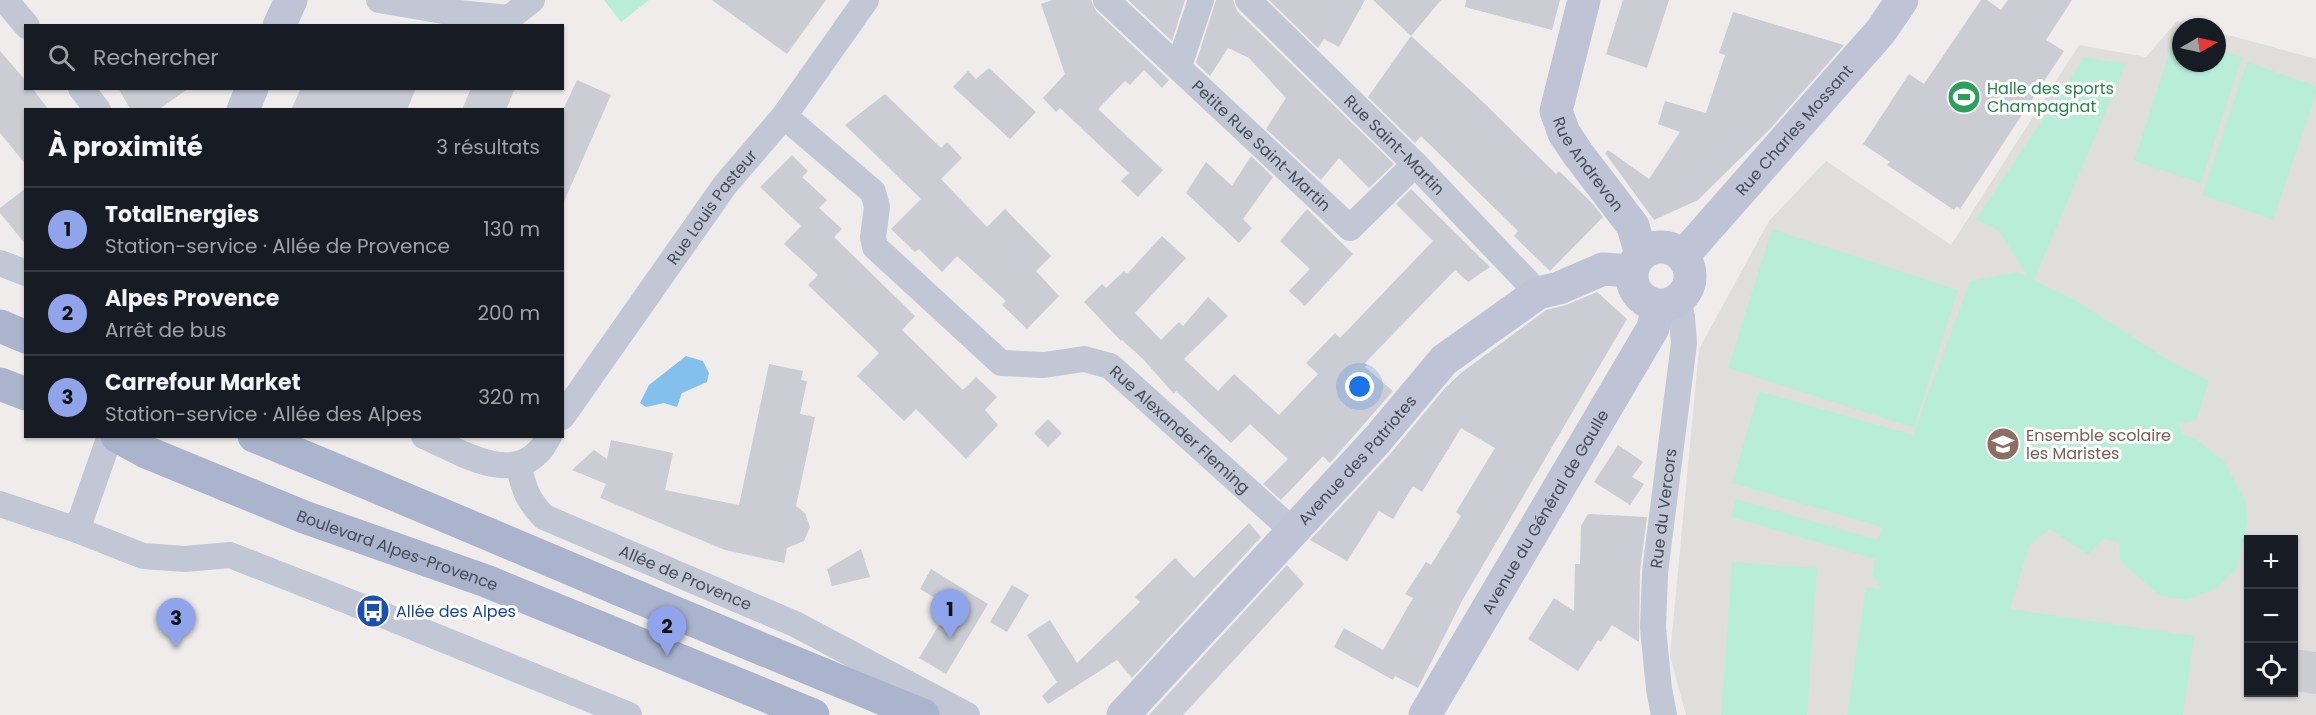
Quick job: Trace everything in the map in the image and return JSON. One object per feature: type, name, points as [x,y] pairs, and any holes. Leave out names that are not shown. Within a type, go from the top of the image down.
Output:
[{"type":"main road","points":[[0,326],[24,336]]},
{"type":"main road","points":[[0,384],[24,393]]},
{"type":"main road","name":"Boulevard Alpes-Provence","points":[[121,438],[146,452],[304,517],[486,581],[813,715]]},
{"type":"main road","points":[[259,438],[734,639],[923,715]]},
{"type":"street","points":[[6,0],[25,24]]},
{"type":"street","points":[[280,24],[291,0]]},
{"type":"street","points":[[379,0],[449,12],[509,18],[532,0]]},
{"type":"street","name":"Rue Louis Pasteur","points":[[564,414],[725,185],[784,116],[866,0]]},
{"type":"street","name":"Petite Rue Saint-Martin","points":[[1106,0],[1350,228],[1415,164]]},
{"type":"street","points":[[1179,66],[1201,0]]},
{"type":"street","name":"Rue Saint-Martin","points":[[1248,0],[1415,164],[1538,293]]},
{"type":"street","name":"Rue Andrevon","points":[[1584,0],[1556,111],[1564,133],[1578,154],[1633,226],[1636,263]]},
{"type":"street","name":"Rue Charles Mossant","points":[[1683,256],[1881,31],[1902,0]]},
{"type":"street","points":[[83,90],[96,108]]},
{"type":"street","points":[[244,108],[251,90]]},
{"type":"street","name":"Rue Alexander Fleming","points":[[784,116],[873,192],[877,207],[873,237],[875,247],[1001,363],[1044,365],[1084,359],[1110,366],[1293,531]]},
{"type":"street","points":[[1658,247],[1676,251],[1683,256],[1690,279],[1688,288],[1668,303],[1649,303],[1635,290],[1632,281],[1636,263],[1658,247]]},
{"type":"street","points":[[0,263],[24,272]]},
{"type":"street","name":"Avenue des Patriotes","points":[[1123,715],[1377,440],[1444,360],[1538,293],[1559,288],[1603,269],[1636,263]]},
{"type":"street","name":"Avenue du Général de Gaulle","points":[[1425,715],[1668,303]]},
{"type":"street","name":"Rue du Vercors","points":[[1664,715],[1653,628],[1655,572],[1684,343],[1682,317],[1668,303]]},
{"type":"street","points":[[77,530],[109,438]]},
{"type":"street","points":[[429,438],[502,467],[518,465],[538,453],[548,438]]},
{"type":"street","name":"Allée de Provence","points":[[518,465],[531,504],[544,517],[795,624],[968,715]]},
{"type":"street","points":[[0,504],[77,530],[143,556],[185,559],[230,555],[629,715]]},
{"type":"shaded area","name":"Ensemble scolaire les Maristes","points":[[2172,27],[2172,72],[2226,72],[2226,34],[2316,59],[2316,715],[1686,715],[1670,656],[1699,349],[1769,221],[1826,161],[1951,245],[2079,45],[2146,57]]},
{"type":"green space","points":[[604,0],[649,0],[621,22]]},
{"type":"green space","points":[[2172,44],[2172,72],[2226,72],[2226,52],[2242,57],[2201,183],[2134,161]]},
{"type":"green space","points":[[2084,57],[2126,64],[2034,280],[2075,300],[2172,362],[2209,381],[2196,420],[2179,424],[2182,433],[2196,439],[2224,461],[2245,500],[2248,521],[2237,568],[2217,588],[2188,600],[2160,596],[2120,561],[2119,542],[2103,539],[2088,555],[2050,529],[2029,546],[2010,609],[2194,636],[2183,715],[1847,715],[1866,587],[1882,589],[1872,575],[1875,559],[1731,517],[1736,499],[1878,540],[1882,527],[1732,483],[1759,391],[1913,435],[1970,281],[2017,272],[2028,277],[1999,231],[1976,219]]},
{"type":"green space","points":[[2247,62],[2316,86],[2316,94],[2273,220],[2202,195]]},
{"type":"green space","points":[[1772,229],[1958,290],[1914,428],[1728,368]]},
{"type":"green space","points":[[1732,562],[1817,568],[1807,715],[1721,715]]},
{"type":"water","points":[[686,356],[703,361],[709,373],[707,382],[682,393],[677,407],[664,403],[646,407],[640,403],[649,385]]},
{"type":"building","points":[[712,0],[826,0],[787,54]]},
{"type":"building","points":[[1052,0],[1091,0],[1096,11],[1169,80],[1162,88],[1144,70],[1130,85],[1125,81],[1098,109],[1163,170],[1138,197],[1121,181],[1129,173],[1060,108],[1056,112],[1043,98],[1065,74],[1041,4]]},
{"type":"building","points":[[1128,0],[1185,0],[1172,41]]},
{"type":"building","points":[[1216,0],[1233,0],[1237,11],[1394,164],[1369,188],[1339,158],[1321,180],[1266,129],[1286,98],[1249,58],[1228,48],[1210,76],[1196,63]]},
{"type":"building","points":[[1269,0],[1365,0],[1339,47],[1324,39],[1318,48]]},
{"type":"building","points":[[1373,0],[1441,0],[1411,36]]},
{"type":"building","points":[[1466,0],[1560,0],[1552,30],[1465,7]]},
{"type":"building","points":[[1623,0],[1669,0],[1647,68],[1606,54]]},
{"type":"building","name":"Halle des sports Champagnat","points":[[1981,0],[1987,0],[2001,10],[2008,0],[2072,0],[2046,40],[2064,51],[1960,209],[1957,206],[1954,210],[1887,165],[1890,162],[1863,144],[1909,74],[1924,84]]},
{"type":"building","points":[[1733,12],[1844,45],[1771,128],[1698,200],[1654,220],[1605,153],[1608,150],[1649,179],[1680,132],[1658,124],[1665,101],[1706,113],[1725,55],[1719,53]]},
{"type":"building","points":[[1411,36],[1483,102],[1556,174],[1559,171],[1603,217],[1550,271],[1514,236],[1518,231],[1421,136],[1415,143],[1368,97]]},
{"type":"building","points":[[0,51],[24,79],[24,90],[34,90],[47,108],[24,108],[24,163],[0,133]]},
{"type":"building","points":[[989,68],[1036,112],[1010,139],[953,87],[968,71],[976,79]]},
{"type":"building","points":[[577,80],[611,95],[564,201],[564,108]]},
{"type":"building","points":[[119,90],[186,90],[161,108],[130,108]]},
{"type":"building","points":[[300,90],[415,90],[408,108],[292,108]]},
{"type":"building","points":[[470,90],[514,90],[507,108],[463,108]]},
{"type":"building","points":[[885,94],[941,148],[947,142],[962,158],[941,179],[987,227],[1005,209],[1051,256],[1036,271],[1059,296],[1027,329],[1002,305],[1006,301],[957,256],[942,272],[919,249],[915,252],[891,229],[921,199],[845,125]]},
{"type":"building","points":[[792,155],[808,171],[802,177],[827,200],[819,208],[842,229],[834,237],[915,316],[902,330],[963,390],[976,377],[997,397],[985,410],[998,425],[966,459],[916,409],[904,421],[857,376],[879,353],[808,285],[818,275],[784,244],[801,226],[760,187]]},
{"type":"building","points":[[1251,156],[1273,177],[1243,219],[1252,228],[1239,243],[1186,193],[1206,162],[1232,186]]},
{"type":"building","points":[[1411,189],[1490,267],[1468,282],[1455,270],[1365,363],[1367,365],[1365,367],[1393,391],[1330,463],[1323,456],[1281,500],[1263,484],[1288,459],[1250,424],[1231,443],[1176,391],[1174,394],[1143,359],[1121,341],[1084,302],[1102,284],[1106,288],[1124,271],[1127,274],[1162,236],[1186,258],[1135,313],[1161,340],[1179,322],[1183,326],[1208,297],[1228,316],[1184,359],[1218,391],[1234,374],[1279,415],[1318,374],[1306,363],[1335,333],[1340,338],[1433,241],[1396,204]]},
{"type":"building","points":[[24,190],[24,243],[0,213],[0,208]]},
{"type":"building","points":[[1307,209],[1353,254],[1305,306],[1289,291],[1310,269],[1280,241]]},
{"type":"building","points":[[1597,292],[1627,319],[1463,599],[1418,688],[1395,676],[1393,680],[1334,647],[1344,628],[1383,650],[1413,598],[1405,594],[1426,562],[1431,565],[1461,516],[1456,512],[1495,448],[1461,428],[1422,492],[1413,486],[1393,519],[1379,511],[1347,561],[1310,540],[1391,453],[1445,388],[1461,373],[1546,310],[1566,305]]},
{"type":"building","points":[[769,364],[803,371],[801,380],[807,381],[800,414],[815,417],[796,506],[805,513],[810,527],[804,541],[787,548],[784,563],[725,550],[600,498],[606,484],[572,470],[594,450],[607,459],[611,440],[673,453],[665,490],[739,505]]},
{"type":"building","points":[[1048,419],[1062,433],[1048,447],[1034,433]]},
{"type":"building","points":[[1618,445],[1643,462],[1632,477],[1644,484],[1630,505],[1594,482]]},
{"type":"building","points":[[1588,514],[1647,517],[1640,571],[1639,642],[1612,625],[1601,642],[1598,640],[1578,671],[1528,639],[1554,598],[1574,611],[1575,564],[1580,564],[1581,526]]},
{"type":"building","points":[[1249,523],[1261,537],[1132,678],[1117,660],[1048,704],[1042,696],[1057,682],[1027,635],[1050,620],[1077,663],[1140,602],[1135,597],[1175,558],[1194,578]]},
{"type":"building","points":[[861,549],[870,577],[832,586],[827,569]]},
{"type":"building","points":[[1287,565],[1304,584],[1183,715],[1149,715]]},
{"type":"building","points":[[931,569],[988,604],[946,674],[919,658],[950,607],[920,589]]},
{"type":"building","points":[[1012,585],[1029,595],[1007,632],[990,622]]},
{"type":"building","points":[[2298,650],[2316,652],[2316,694],[2298,692]]},
{"type":"place","name":"Halle des sports Champagnat","points":[[1964,97]]},
{"type":"place","name":"Ensemble scolaire les Maristes","points":[[2003,444]]},
{"type":"place","name":"Allée des Alpes","points":[[373,611]]},
{"type":"place","name":"TotalEnergies","points":[[950,639]]},
{"type":"place","name":"Carrefour Market","points":[[176,648]]},
{"type":"place","name":"Alpes Provence","points":[[667,656]]}]
